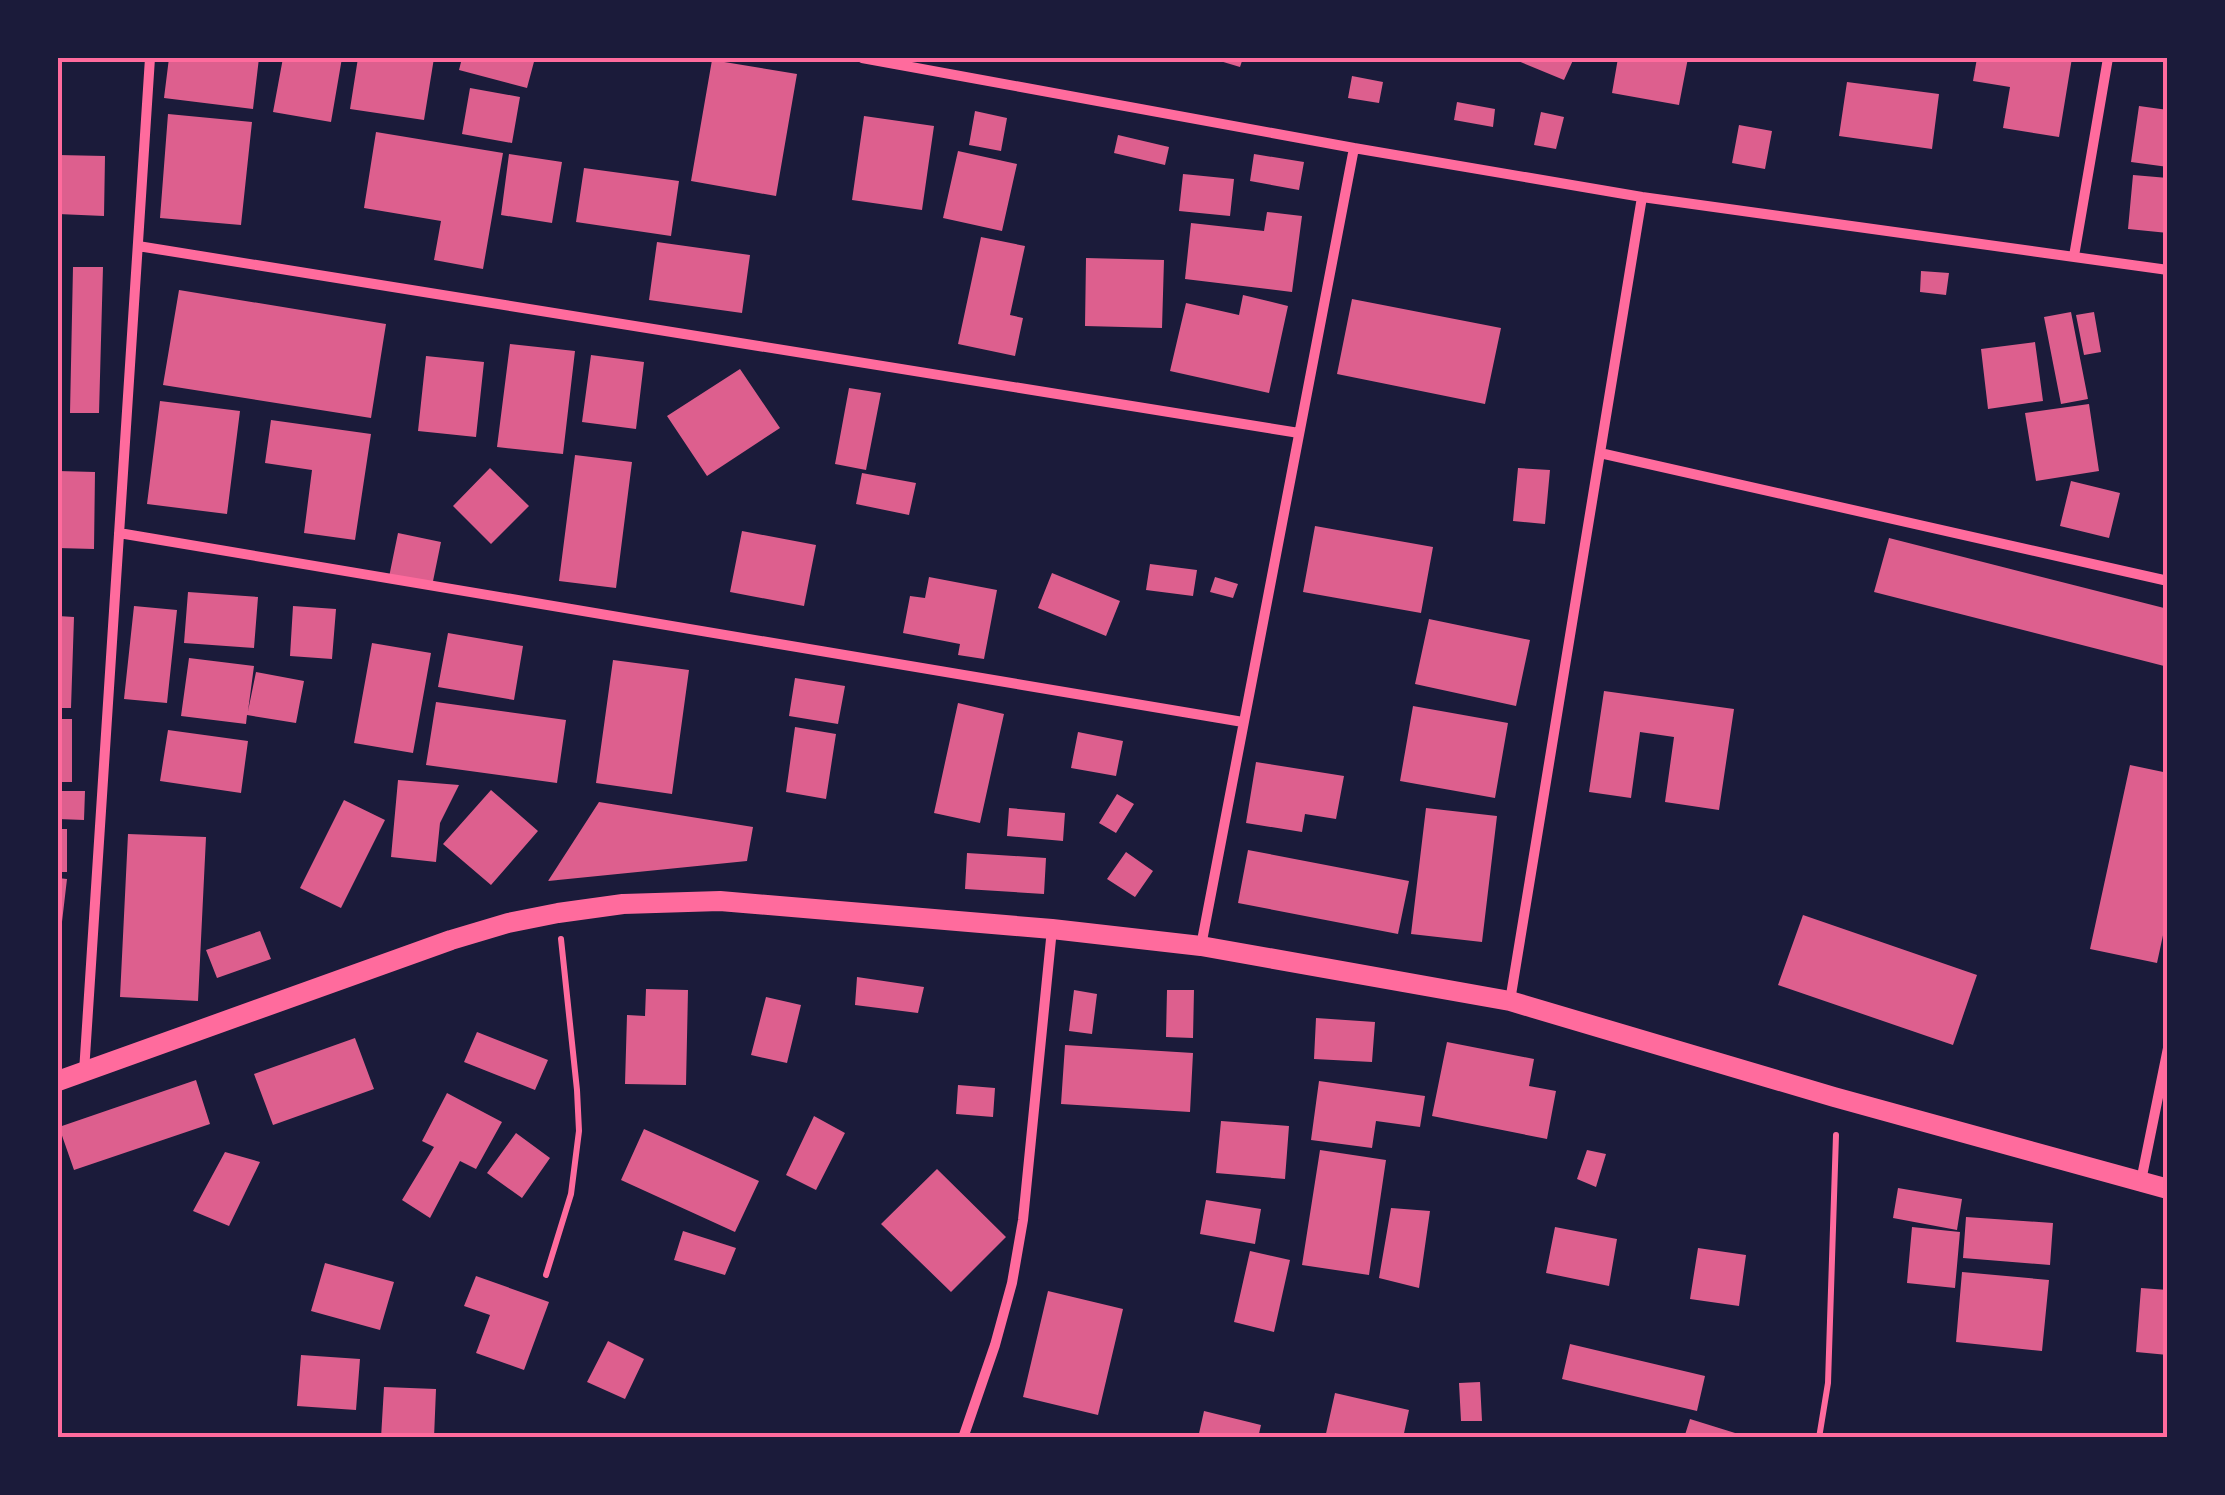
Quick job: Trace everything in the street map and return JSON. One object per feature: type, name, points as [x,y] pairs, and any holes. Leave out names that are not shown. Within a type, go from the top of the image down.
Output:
[{"type":"main road","points":[[58,1081],[508,923],[623,904],[720,901],[1052,929],[1200,946],[1510,1001],[2168,1190]]},
{"type":"street","points":[[84,1072],[150,58]]},
{"type":"street","points":[[862,58],[1642,196],[2168,270]]},
{"type":"street","points":[[2074,256],[2108,58]]},
{"type":"street","points":[[1200,946],[1354,148]]},
{"type":"street","points":[[1510,1001],[1642,196]]},
{"type":"street","points":[[138,246],[1299,433]]},
{"type":"street","points":[[1600,452],[2168,582]]},
{"type":"street","points":[[119,533],[1243,722]]},
{"type":"street","points":[[963,1438],[1012,1283],[1052,929]]},
{"type":"street","points":[[2141,1182],[2168,1048]]},
{"type":"path","points":[[546,1274],[571,1194],[579,1131],[558,913]]},
{"type":"path","points":[[1819,1438],[1828,1384],[1836,1135]]},
{"type":"building","points":[[169,58],[259,58],[253,109],[164,98]]},
{"type":"building","points":[[283,58],[342,58],[331,122],[273,112]]},
{"type":"building","points":[[358,58],[434,58],[424,120],[350,109]]},
{"type":"building","points":[[462,58],[535,58],[527,88],[459,70]]},
{"type":"building","points":[[1210,58],[1243,58],[1240,67]]},
{"type":"building","points":[[1511,58],[1574,58],[1564,80]]},
{"type":"building","points":[[1618,58],[1688,58],[1679,105],[1612,93]]},
{"type":"building","points":[[1977,58],[2072,58],[2059,137],[2003,128],[2010,87],[1973,81]]},
{"type":"building","points":[[712,60],[797,74],[776,196],[691,181]]},
{"type":"building","points":[[1352,76],[1383,82],[1379,103],[1348,98]]},
{"type":"building","points":[[1847,82],[1939,94],[1932,149],[1839,136]]},
{"type":"building","points":[[470,88],[520,97],[512,143],[462,134]]},
{"type":"building","points":[[1457,102],[1495,109],[1493,127],[1454,120]]},
{"type":"building","points":[[2139,106],[2168,110],[2168,167],[2131,162]]},
{"type":"building","points":[[975,111],[1007,118],[1001,151],[969,145]]},
{"type":"building","points":[[1541,112],[1564,117],[1556,149],[1534,145]]},
{"type":"building","points":[[168,114],[252,122],[241,225],[160,218]]},
{"type":"building","points":[[864,116],[934,126],[922,210],[852,200]]},
{"type":"building","points":[[1739,125],[1772,131],[1765,169],[1732,163]]},
{"type":"building","points":[[376,132],[503,153],[483,269],[434,260],[441,221],[364,208]]},
{"type":"building","points":[[1118,135],[1169,147],[1165,165],[1114,153]]},
{"type":"building","points":[[958,151],[1017,164],[1002,231],[943,218]]},
{"type":"building","points":[[509,154],[562,162],[552,223],[501,215]]},
{"type":"building","points":[[1254,154],[1304,162],[1299,190],[1250,181]]},
{"type":"building","points":[[58,155],[105,156],[104,216],[58,214]]},
{"type":"building","points":[[584,168],[679,181],[671,236],[576,222]]},
{"type":"building","points":[[1183,174],[1234,179],[1230,216],[1179,211]]},
{"type":"building","points":[[2133,175],[2168,178],[2168,233],[2128,229]]},
{"type":"building","points":[[1267,212],[1302,216],[1292,292],[1185,279],[1191,223],[1264,231]]},
{"type":"building","points":[[981,237],[1025,246],[1010,315],[1023,318],[1015,356],[958,344]]},
{"type":"building","points":[[657,242],[750,255],[742,313],[649,300]]},
{"type":"building","points":[[1086,258],[1164,260],[1162,328],[1085,326]]},
{"type":"building","points":[[73,267],[103,267],[99,413],[70,413]]},
{"type":"building","points":[[1921,271],[1949,273],[1946,295],[1920,292]]},
{"type":"building","points":[[179,290],[386,324],[371,418],[163,385]]},
{"type":"building","points":[[1243,295],[1288,306],[1269,393],[1170,371],[1186,303],[1239,315]]},
{"type":"building","points":[[1352,299],[1501,328],[1485,404],[1337,374]]},
{"type":"building","points":[[2071,312],[2088,399],[2061,404],[2044,317]]},
{"type":"building","points":[[2094,312],[2101,352],[2084,355],[2076,315]]},
{"type":"building","points":[[2035,342],[2043,401],[1988,409],[1981,349]]},
{"type":"building","points":[[510,344],[575,351],[563,454],[497,447]]},
{"type":"building","points":[[591,355],[644,362],[636,429],[582,422]]},
{"type":"building","points":[[426,356],[484,362],[476,437],[418,431]]},
{"type":"building","points":[[740,369],[780,428],[707,476],[667,416]]},
{"type":"building","points":[[849,388],[881,393],[866,470],[835,464]]},
{"type":"building","points":[[160,401],[240,411],[227,514],[147,504]]},
{"type":"building","points":[[2089,404],[2099,471],[2036,481],[2025,413]]},
{"type":"building","points":[[271,420],[371,434],[355,540],[304,533],[312,470],[265,463]]},
{"type":"building","points":[[575,455],[632,462],[616,588],[559,581]]},
{"type":"building","points":[[490,468],[529,506],[491,544],[453,506]]},
{"type":"building","points":[[1518,468],[1550,470],[1545,524],[1513,521]]},
{"type":"building","points":[[58,471],[95,472],[94,549],[58,548]]},
{"type":"building","points":[[862,473],[916,483],[909,515],[856,504]]},
{"type":"building","points":[[2071,481],[2120,493],[2109,538],[2060,526]]},
{"type":"building","points":[[1315,526],[1433,547],[1421,613],[1303,592]]},
{"type":"building","points":[[742,531],[816,545],[804,606],[730,592]]},
{"type":"building","points":[[398,533],[441,542],[432,586],[389,577]]},
{"type":"building","points":[[1889,538],[2168,609],[2168,667],[1874,592]]},
{"type":"building","points":[[1150,564],[1197,570],[1193,596],[1146,590]]},
{"type":"building","points":[[1052,573],[1120,601],[1106,636],[1038,608]]},
{"type":"building","points":[[929,577],[997,590],[984,659],[958,655],[960,644],[903,633],[910,596],[925,598]]},
{"type":"building","points":[[1215,577],[1238,584],[1233,598],[1210,592]]},
{"type":"building","points":[[188,592],[258,597],[254,648],[184,643]]},
{"type":"building","points":[[134,606],[177,610],[167,703],[124,699]]},
{"type":"building","points":[[293,606],[336,609],[332,659],[290,656]]},
{"type":"building","points":[[58,616],[74,617],[71,708],[58,708]]},
{"type":"building","points":[[1429,619],[1530,640],[1516,706],[1415,684]]},
{"type":"building","points":[[448,633],[523,646],[514,700],[438,687]]},
{"type":"building","points":[[372,643],[431,653],[413,753],[354,743]]},
{"type":"building","points":[[189,658],[254,666],[248,711],[256,672],[304,681],[296,723],[247,715],[246,724],[181,716]]},
{"type":"building","points":[[613,660],[689,670],[672,794],[596,783]]},
{"type":"building","points":[[795,678],[845,686],[838,724],[789,716]]},
{"type":"building","points":[[1604,691],[1734,709],[1719,810],[1665,802],[1674,737],[1640,732],[1631,798],[1589,792]]},
{"type":"building","points":[[436,702],[566,720],[557,783],[426,765]]},
{"type":"building","points":[[958,703],[1004,714],[980,823],[934,813]]},
{"type":"building","points":[[1413,706],[1508,723],[1495,798],[1400,781]]},
{"type":"building","points":[[58,719],[72,719],[72,782],[58,782]]},
{"type":"building","points":[[795,727],[836,734],[826,799],[786,792]]},
{"type":"building","points":[[168,730],[248,741],[241,793],[160,781]]},
{"type":"building","points":[[1078,732],[1123,741],[1116,776],[1071,768]]},
{"type":"building","points":[[1256,762],[1344,776],[1336,819],[1305,814],[1302,832],[1246,823]]},
{"type":"building","points":[[2130,765],[2168,773],[2168,912],[2157,963],[2090,949]]},
{"type":"building","points":[[398,780],[459,785],[440,823],[436,862],[391,857]]},
{"type":"building","points":[[491,790],[538,831],[491,885],[443,844]]},
{"type":"building","points":[[58,791],[85,791],[84,820],[58,819]]},
{"type":"building","points":[[1117,794],[1134,804],[1116,833],[1099,823]]},
{"type":"building","points":[[344,800],[385,820],[341,908],[300,888]]},
{"type":"building","points":[[599,802],[753,827],[747,861],[548,881]]},
{"type":"building","points":[[1009,808],[1065,813],[1063,841],[1007,836]]},
{"type":"building","points":[[1426,808],[1497,816],[1482,942],[1411,934]]},
{"type":"building","points":[[58,829],[67,829],[67,872],[58,872]]},
{"type":"building","points":[[128,834],[206,837],[198,1001],[120,997]]},
{"type":"building","points":[[1248,850],[1409,881],[1398,934],[1238,903]]},
{"type":"building","points":[[1126,852],[1153,871],[1135,897],[1107,879]]},
{"type":"building","points":[[967,853],[1046,858],[1044,894],[965,889]]},
{"type":"building","points":[[58,878],[67,879],[60,939],[58,939]]},
{"type":"building","points":[[1803,915],[1977,975],[1953,1045],[1778,985]]},
{"type":"building","points":[[260,931],[271,959],[217,978],[206,950]]},
{"type":"building","points":[[857,977],[924,987],[918,1013],[855,1005]]},
{"type":"building","points":[[646,989],[688,990],[686,1085],[625,1084],[627,1015],[645,1016]]},
{"type":"building","points":[[1074,990],[1097,994],[1092,1034],[1069,1031]]},
{"type":"building","points":[[1167,990],[1194,990],[1193,1038],[1166,1037]]},
{"type":"building","points":[[766,997],[801,1005],[787,1063],[751,1055]]},
{"type":"building","points":[[1316,1018],[1375,1022],[1372,1062],[1314,1059]]},
{"type":"building","points":[[477,1032],[548,1060],[535,1090],[464,1062]]},
{"type":"building","points":[[355,1038],[374,1089],[273,1125],[254,1074]]},
{"type":"building","points":[[1447,1042],[1534,1059],[1529,1086],[1556,1091],[1547,1139],[1432,1116]]},
{"type":"building","points":[[1065,1045],[1193,1053],[1190,1112],[1061,1104]]},
{"type":"building","points":[[196,1080],[210,1124],[74,1170],[59,1127]]},
{"type":"building","points":[[1319,1081],[1425,1096],[1420,1127],[1376,1121],[1372,1148],[1311,1140]]},
{"type":"building","points":[[958,1085],[995,1088],[993,1117],[956,1114]]},
{"type":"building","points":[[447,1093],[502,1122],[476,1169],[460,1161],[430,1218],[402,1200],[434,1147],[422,1141]]},
{"type":"building","points":[[814,1116],[845,1133],[816,1190],[786,1175]]},
{"type":"building","points":[[1221,1121],[1289,1126],[1285,1179],[1216,1173]]},
{"type":"building","points":[[644,1129],[759,1181],[735,1232],[621,1180]]},
{"type":"building","points":[[516,1133],[550,1158],[522,1198],[487,1173]]},
{"type":"building","points":[[1320,1150],[1386,1160],[1369,1275],[1302,1265]]},
{"type":"building","points":[[1587,1150],[1606,1154],[1596,1187],[1577,1179]]},
{"type":"building","points":[[225,1152],[260,1162],[229,1226],[193,1211]]},
{"type":"building","points":[[937,1169],[1006,1237],[951,1292],[881,1224]]},
{"type":"building","points":[[1898,1188],[1962,1199],[1957,1230],[1893,1218]]},
{"type":"building","points":[[1206,1200],[1261,1209],[1255,1244],[1200,1234]]},
{"type":"building","points":[[1391,1208],[1430,1211],[1419,1288],[1379,1278]]},
{"type":"building","points":[[1966,1217],[2053,1223],[2050,1265],[1963,1258]]},
{"type":"building","points":[[1555,1227],[1617,1239],[1609,1286],[1546,1273]]},
{"type":"building","points":[[1912,1227],[1960,1232],[1955,1288],[1907,1283]]},
{"type":"building","points":[[683,1231],[736,1248],[725,1275],[674,1260]]},
{"type":"building","points":[[1698,1248],[1746,1255],[1739,1306],[1690,1299]]},
{"type":"building","points":[[1250,1251],[1290,1260],[1274,1332],[1234,1322]]},
{"type":"building","points":[[325,1263],[394,1282],[380,1330],[311,1311]]},
{"type":"building","points":[[1962,1272],[2049,1280],[2042,1351],[1956,1342]]},
{"type":"building","points":[[476,1276],[549,1302],[524,1370],[476,1353],[490,1315],[464,1306]]},
{"type":"building","points":[[2141,1288],[2168,1290],[2168,1355],[2136,1352]]},
{"type":"building","points":[[1048,1291],[1123,1309],[1098,1415],[1023,1397]]},
{"type":"building","points":[[608,1341],[644,1359],[625,1399],[587,1382]]},
{"type":"building","points":[[1570,1344],[1705,1376],[1697,1411],[1562,1379]]},
{"type":"building","points":[[301,1355],[360,1359],[356,1410],[297,1406]]},
{"type":"building","points":[[1480,1382],[1482,1421],[1461,1421],[1459,1383]]},
{"type":"building","points":[[384,1387],[436,1389],[434,1438],[381,1438]]},
{"type":"building","points":[[1335,1393],[1409,1410],[1403,1438],[1325,1438]]},
{"type":"building","points":[[1204,1411],[1261,1425],[1258,1438],[1198,1438]]},
{"type":"building","points":[[1690,1419],[1748,1437],[1748,1438],[1684,1438]]}]
